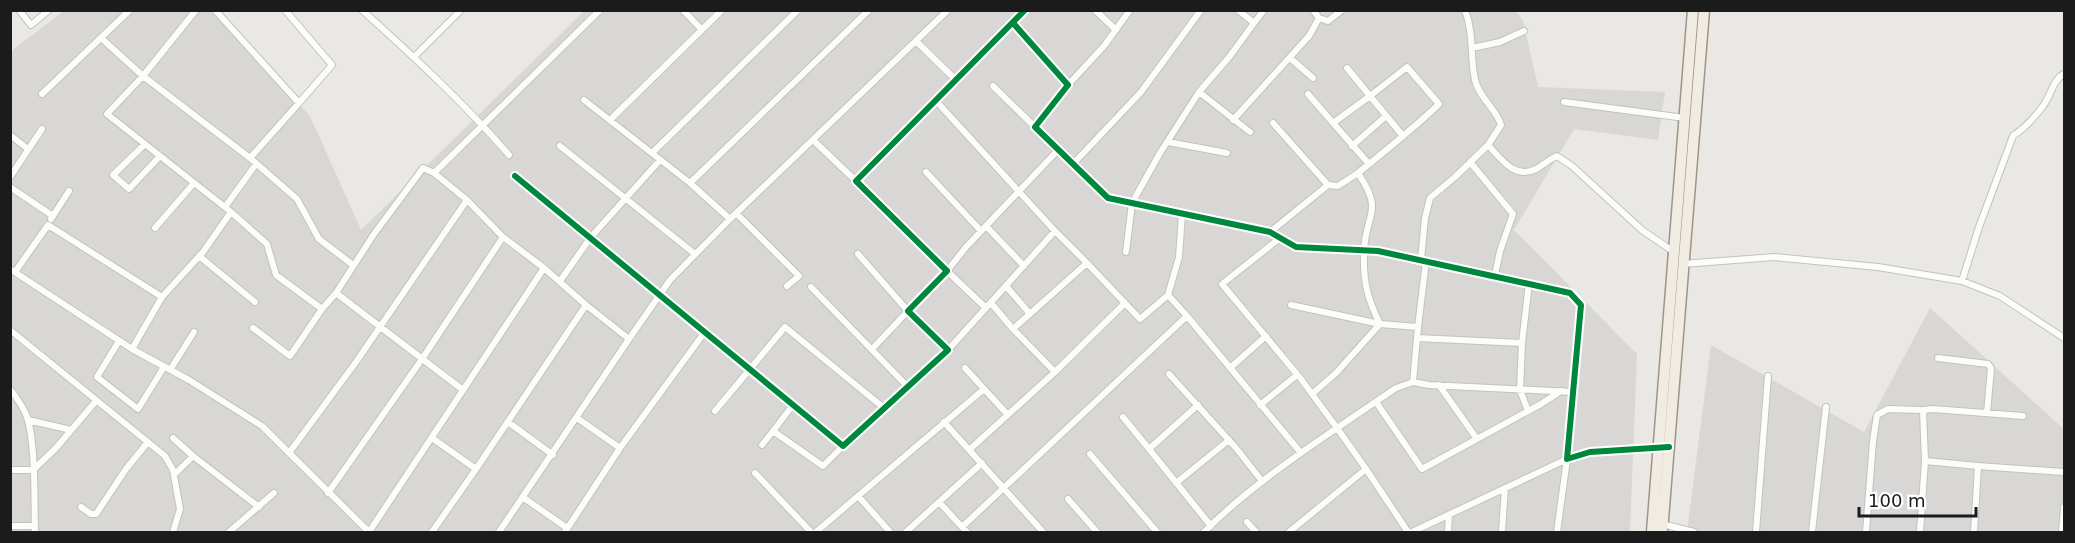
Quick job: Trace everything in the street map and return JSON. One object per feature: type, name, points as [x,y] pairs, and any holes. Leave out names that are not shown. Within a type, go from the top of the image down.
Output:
[{"type":"main road","points":[[1662,528],[1674,252],[1693,10]]},
{"type":"main road","points":[[1652,532],[1664,447],[1683,264],[1704,10]]},
{"type":"street","points":[[19,10],[31,26],[48,10]]},
{"type":"street","points":[[42,94],[130,10]]},
{"type":"street","points":[[196,10],[143,76],[107,114],[267,244],[276,275],[322,309]]},
{"type":"street","points":[[214,10],[299,103]]},
{"type":"street","points":[[250,158],[332,65],[285,10]]},
{"type":"street","points":[[414,57],[461,10]]},
{"type":"street","points":[[434,173],[600,10]]},
{"type":"street","points":[[683,10],[702,30]]},
{"type":"street","points":[[610,120],[722,10]]},
{"type":"street","points":[[652,153],[798,10]]},
{"type":"street","points":[[690,183],[869,10]]},
{"type":"street","points":[[500,532],[670,280],[736,213],[948,10]]},
{"type":"street","points":[[856,182],[1025,10]]},
{"type":"street","points":[[1095,10],[1116,30]]},
{"type":"street","points":[[1035,127],[1068,85],[1104,46],[1130,10]]},
{"type":"street","points":[[1073,164],[1141,92],[1201,10]]},
{"type":"street","points":[[1238,10],[1254,23]]},
{"type":"street","points":[[1126,252],[1132,203],[1199,92],[1230,56],[1264,10]]},
{"type":"street","points":[[1313,10],[1319,18],[1328,21],[1342,10]]},
{"type":"street","points":[[1413,382],[1425,218],[1430,198],[1488,145],[1501,124],[1499,118],[1480,95],[1475,81],[1470,22],[1465,10]]},
{"type":"street","points":[[363,11],[483,125],[509,155]]},
{"type":"street","points":[[1233,120],[1309,36],[1319,18]]},
{"type":"street","points":[[1013,23],[1068,85]]},
{"type":"street","points":[[1472,48],[1500,42],[1524,31]]},
{"type":"street","points":[[101,38],[143,76],[250,158],[297,199],[319,239],[353,265]]},
{"type":"street","points":[[916,41],[957,81]]},
{"type":"street","points":[[1290,58],[1313,78]]},
{"type":"street","points":[[1273,123],[1328,185],[1338,186],[1358,173],[1439,104],[1407,67],[1333,123]]},
{"type":"street","points":[[1347,68],[1403,136]]},
{"type":"street","points":[[1962,281],[1979,227],[2013,136],[2024,129],[2045,104],[2059,76],[2064,74]]},
{"type":"street","points":[[993,86],[1108,198],[1270,232],[1296,247],[1378,251],[1569,293],[1581,305],[1567,459],[1557,532]]},
{"type":"street","points":[[1199,92],[1250,132]]},
{"type":"street","points":[[1308,94],[1369,164]]},
{"type":"street","points":[[584,100],[690,183],[730,219]]},
{"type":"street","points":[[937,102],[1018,192],[1140,319],[1168,295],[1179,257],[1182,214]]},
{"type":"street","points":[[1564,102],[1685,118]]},
{"type":"street","points":[[1352,146],[1386,116]]},
{"type":"street","points":[[10,177],[42,129]]},
{"type":"street","points":[[10,135],[28,149]]},
{"type":"street","points":[[813,140],[947,271],[1013,329],[1054,372]]},
{"type":"street","points":[[1168,142],[1227,153]]},
{"type":"street","points":[[145,144],[113,175],[129,189],[160,156]]},
{"type":"street","points":[[1488,145],[1508,167],[1519,173],[1528,173],[1557,156],[1572,166],[1642,230],[1674,252]]},
{"type":"street","points":[[560,146],[695,254]]},
{"type":"street","points":[[872,349],[1058,150]]},
{"type":"street","points":[[560,280],[591,237],[660,160]]},
{"type":"street","points":[[1470,162],[1514,214],[1500,250],[1495,275]]},
{"type":"street","points":[[132,349],[162,297],[199,256],[256,164]]},
{"type":"street","points":[[253,328],[290,356],[423,168],[434,173],[467,200],[503,237],[560,280],[585,305],[629,339]]},
{"type":"street","points":[[926,172],[1024,266]]},
{"type":"street","points":[[1358,173],[1369,189],[1373,200],[1364,250],[1365,289],[1380,324]]},
{"type":"street","points":[[515,176],[843,446]]},
{"type":"street","points":[[155,228],[194,183]]},
{"type":"street","points":[[1270,232],[1328,185]]},
{"type":"street","points":[[10,187],[53,216]]},
{"type":"street","points":[[69,191],[48,225],[13,270],[132,349],[198,386],[262,426],[369,532],[544,268]]},
{"type":"street","points":[[290,453],[467,200]]},
{"type":"street","points":[[736,213],[799,276],[787,285]]},
{"type":"street","points":[[48,225],[162,297]]},
{"type":"street","points":[[772,430],[822,466],[948,350],[1055,231]]},
{"type":"street","points":[[328,493],[423,359],[503,237]]},
{"type":"street","points":[[1280,238],[1222,284],[1312,394],[1410,532],[1567,459],[1590,452],[1664,447]]},
{"type":"street","points":[[858,254],[908,311],[948,350]]},
{"type":"street","points":[[199,256],[255,302]]},
{"type":"street","points":[[1683,264],[1774,256],[1878,267],[1962,281],[2000,296],[2064,338]]},
{"type":"street","points":[[1013,329],[1088,263]]},
{"type":"street","points":[[1528,283],[1520,390],[1528,411]]},
{"type":"street","points":[[1006,286],[1030,314]]},
{"type":"street","points":[[811,287],[908,387]]},
{"type":"street","points":[[336,293],[463,390]]},
{"type":"street","points":[[1168,295],[1301,453]]},
{"type":"street","points":[[969,450],[1125,303]]},
{"type":"street","points":[[432,532],[477,470],[585,305]]},
{"type":"street","points":[[1291,305],[1380,324],[1418,327]]},
{"type":"street","points":[[939,502],[965,530],[1004,488],[1187,316]]},
{"type":"street","points":[[1312,394],[1336,373],[1380,324]]},
{"type":"street","points":[[715,411],[785,327],[884,408]]},
{"type":"street","points":[[10,330],[165,456],[174,475],[180,509],[173,532]]},
{"type":"street","points":[[119,340],[97,377],[138,409],[194,332]]},
{"type":"street","points":[[524,498],[566,530],[620,448],[704,333]]},
{"type":"street","points":[[1230,368],[1266,336]]},
{"type":"street","points":[[1417,338],[1522,344]]},
{"type":"street","points":[[1938,358],[1988,364],[1991,368],[1987,413]]},
{"type":"street","points":[[965,368],[1008,415]]},
{"type":"street","points":[[1169,374],[1229,440],[1262,481]]},
{"type":"street","points":[[1260,405],[1297,375]]},
{"type":"street","points":[[1756,532],[1768,376]]},
{"type":"street","points":[[1204,532],[1230,506],[1262,481],[1396,388],[1413,382],[1573,392]]},
{"type":"street","points":[[1440,385],[1477,439]]},
{"type":"street","points":[[10,389],[22,405],[28,420],[35,529],[10,526]]},
{"type":"street","points":[[755,473],[814,532],[984,389]]},
{"type":"street","points":[[1376,402],[1422,469],[1561,391]]},
{"type":"street","points":[[10,470],[33,470],[96,401]]},
{"type":"street","points":[[762,445],[793,405]]},
{"type":"street","points":[[1149,449],[1198,405]]},
{"type":"street","points":[[1812,532],[1826,407]]},
{"type":"street","points":[[1866,532],[1877,416],[1888,409],[1933,409],[2023,416]]},
{"type":"street","points":[[1920,532],[1925,461],[1923,410]]},
{"type":"street","points":[[1123,417],[1211,526]]},
{"type":"street","points":[[577,418],[620,448]]},
{"type":"street","points":[[28,420],[71,430]]},
{"type":"street","points":[[508,422],[553,455]]},
{"type":"street","points":[[944,422],[1043,532]]},
{"type":"street","points":[[173,438],[259,507]]},
{"type":"street","points":[[432,438],[477,470]]},
{"type":"street","points":[[1176,483],[1229,440]]},
{"type":"street","points":[[81,507],[91,514],[96,514],[126,469],[148,442]]},
{"type":"street","points":[[1090,454],[1157,532]]},
{"type":"street","points":[[174,475],[193,456]]},
{"type":"street","points":[[1925,461],[2064,472]]},
{"type":"street","points":[[906,532],[982,463]]},
{"type":"street","points":[[1974,532],[1978,466]]},
{"type":"street","points":[[1289,532],[1366,469]]},
{"type":"street","points":[[1502,532],[1505,488]]},
{"type":"street","points":[[229,532],[274,494]]},
{"type":"street","points":[[858,496],[890,532]]},
{"type":"street","points":[[1068,499],[1097,532]]},
{"type":"street","points":[[2062,532],[2064,507]]},
{"type":"street","points":[[1448,532],[1449,515]]},
{"type":"street","points":[[1247,522],[1256,532]]},
{"type":"street","points":[[1662,528],[1694,532]]},
{"type":"shaded area","points":[[64,11],[212,11],[310,116],[361,230],[584,11],[1516,11],[1523,20],[1538,87],[1665,92],[1658,140],[1574,129],[1514,230],[1637,354],[1630,532],[11,532],[11,51]]},
{"type":"shaded area","points":[[1930,308],[2064,429],[2064,532],[1687,532],[1711,345],[1864,432]]},
{"type":"cycle path","points":[[515,176],[843,446],[948,350],[908,311],[947,271],[856,181],[1025,10]]},
{"type":"cycle path","points":[[1013,23],[1068,85],[1035,127],[1108,198],[1270,232],[1296,247],[1378,251],[1570,293],[1581,305],[1567,459],[1590,452],[1669,447]]}]
